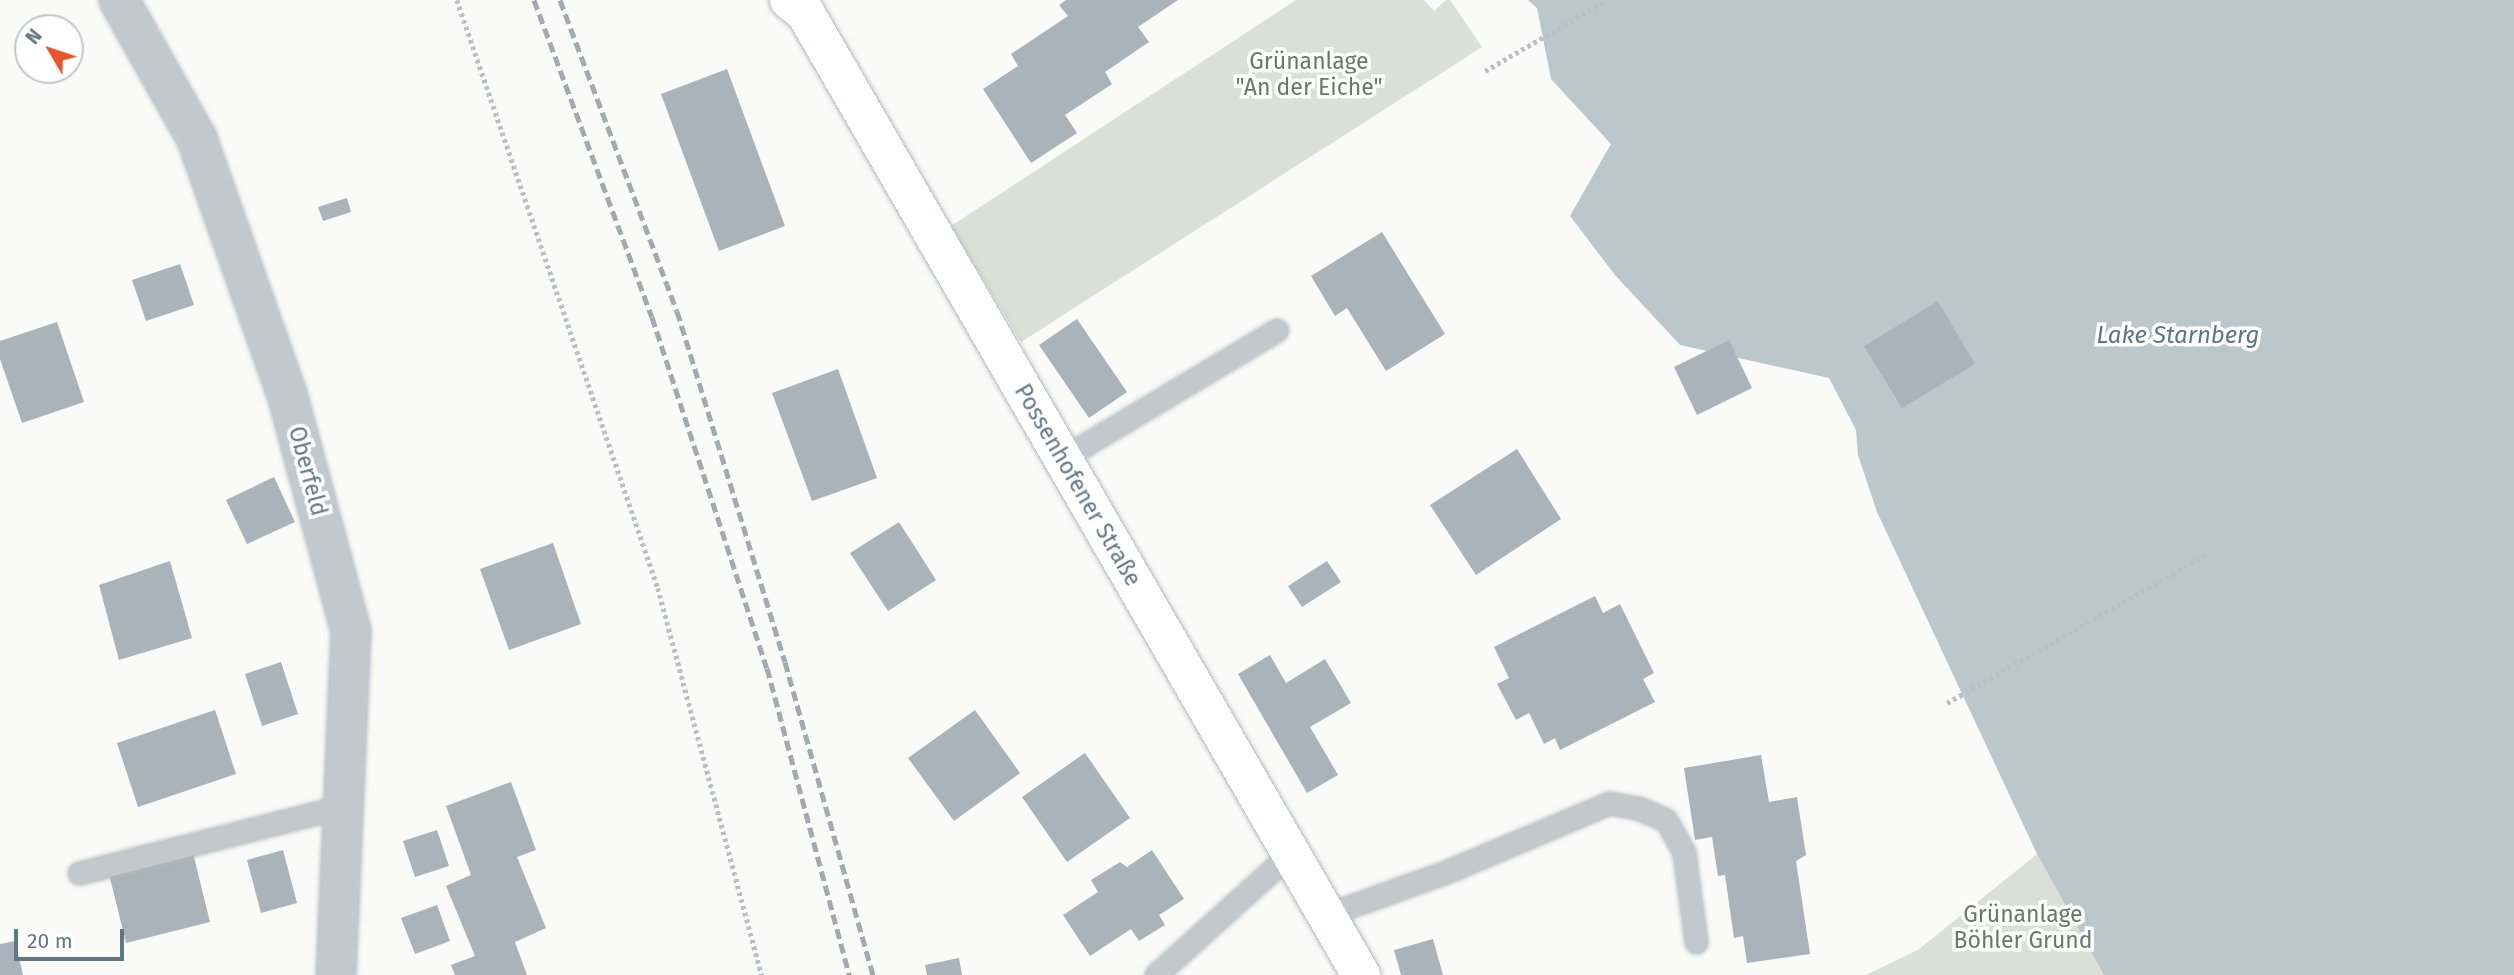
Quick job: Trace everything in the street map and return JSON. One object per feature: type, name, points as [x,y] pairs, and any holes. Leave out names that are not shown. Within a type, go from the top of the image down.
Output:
[{"type":"main road","name":"Possenhofener Straße","points":[[789,0],[806,14],[1361,975]]},
{"type":"street","name":"Oberfeld","points":[[119,0],[197,139],[287,394],[351,631],[336,975]]},
{"type":"lane","points":[[1063,458],[1277,330]]},
{"type":"lane","points":[[1326,915],[1446,872],[1609,803],[1638,808],[1666,820],[1684,853],[1696,942]]},
{"type":"lane","points":[[79,873],[343,806]]},
{"type":"lane","points":[[1156,975],[1291,853]]},
{"type":"path","points":[[457,0],[658,588],[762,975]]},
{"type":"path","points":[[1485,71],[1607,0]]},
{"type":"path","points":[[1947,703],[2209,553]]},
{"type":"green space","name":"Grünanlage \"An der Eiche\"","points":[[1296,0],[1424,0],[1434,11],[1446,0],[1450,0],[1482,47],[1021,342],[951,226]]},
{"type":"green space","name":"Grünanlage Böhler Grund","points":[[2037,854],[2104,975],[1866,975],[1918,950]]},
{"type":"water","name":"Lake Starnberg","points":[[1528,0],[2514,0],[2514,975],[2104,975],[2037,854],[1877,512],[1858,455],[1856,430],[1829,378],[1680,345],[1615,275],[1570,216],[1611,144],[1551,79],[1537,8]]},
{"type":"building","points":[[1066,0],[1178,0],[1138,27],[1149,42],[1105,72],[1112,84],[1065,115],[1077,133],[1031,163],[983,89],[1018,66],[1011,54],[1068,16],[1059,5]]},
{"type":"building","points":[[727,69],[785,226],[719,251],[661,94]]},
{"type":"building","points":[[347,198],[351,212],[323,221],[318,207]]},
{"type":"building","points":[[1382,232],[1445,334],[1386,371],[1347,308],[1335,316],[1311,276]]},
{"type":"building","points":[[180,264],[194,305],[146,321],[132,280]]},
{"type":"building","points":[[1938,301],[1975,364],[1902,408],[1864,346]]},
{"type":"building","points":[[1077,319],[1127,392],[1089,418],[1039,345]]},
{"type":"building","points":[[57,322],[84,402],[22,423],[0,359],[0,341]]},
{"type":"building","points":[[1729,340],[1752,388],[1697,415],[1674,367]]},
{"type":"building","points":[[838,369],[877,478],[812,501],[772,393]]},
{"type":"building","points":[[1517,449],[1561,519],[1476,575],[1430,505]]},
{"type":"building","points":[[274,477],[295,522],[247,544],[226,500]]},
{"type":"building","points":[[899,522],[936,580],[888,611],[850,553]]},
{"type":"building","points":[[553,543],[581,624],[509,650],[480,569]]},
{"type":"building","points":[[170,561],[192,638],[119,660],[99,585]]},
{"type":"building","points":[[1327,561],[1341,582],[1302,607],[1288,586]]},
{"type":"building","points":[[1595,596],[1603,613],[1620,604],[1654,673],[1643,679],[1655,702],[1560,750],[1555,738],[1544,744],[1529,713],[1516,720],[1497,684],[1509,678],[1494,647]]},
{"type":"building","points":[[1270,655],[1286,683],[1325,659],[1351,703],[1310,727],[1338,775],[1307,793],[1238,674]]},
{"type":"building","points":[[281,662],[298,714],[262,726],[245,674]]},
{"type":"building","points":[[215,710],[236,774],[138,807],[117,743]]},
{"type":"building","points":[[975,710],[1020,773],[954,821],[908,758]]},
{"type":"building","points":[[1085,753],[1130,818],[1067,862],[1022,797]]},
{"type":"building","points":[[1761,755],[1769,802],[1797,797],[1806,855],[1796,861],[1810,954],[1747,963],[1743,936],[1734,938],[1725,875],[1718,876],[1712,837],[1695,840],[1684,768]]},
{"type":"building","points":[[511,782],[536,850],[517,857],[546,928],[515,942],[527,975],[455,975],[451,965],[475,956],[446,886],[471,875],[446,806]]},
{"type":"building","points":[[437,830],[449,866],[415,877],[403,841]]},
{"type":"building","points":[[283,850],[297,903],[261,913],[247,860]]},
{"type":"building","points":[[1152,850],[1184,899],[1159,915],[1165,925],[1139,941],[1131,929],[1090,956],[1063,915],[1098,892],[1091,880],[1120,862],[1127,867]]},
{"type":"building","points":[[193,853],[210,922],[126,943],[109,874]]},
{"type":"building","points":[[437,905],[450,941],[415,954],[401,918]]},
{"type":"building","points":[[1433,939],[1443,975],[1401,975],[1394,950]]},
{"type":"building","points":[[15,941],[23,975],[0,975],[0,944]]},
{"type":"building","points":[[959,958],[962,975],[927,975],[925,965]]},
{"type":"railway","points":[[534,0],[652,317],[767,668],[849,975]]},
{"type":"railway","points":[[560,0],[677,311],[785,662],[873,975]]}]
